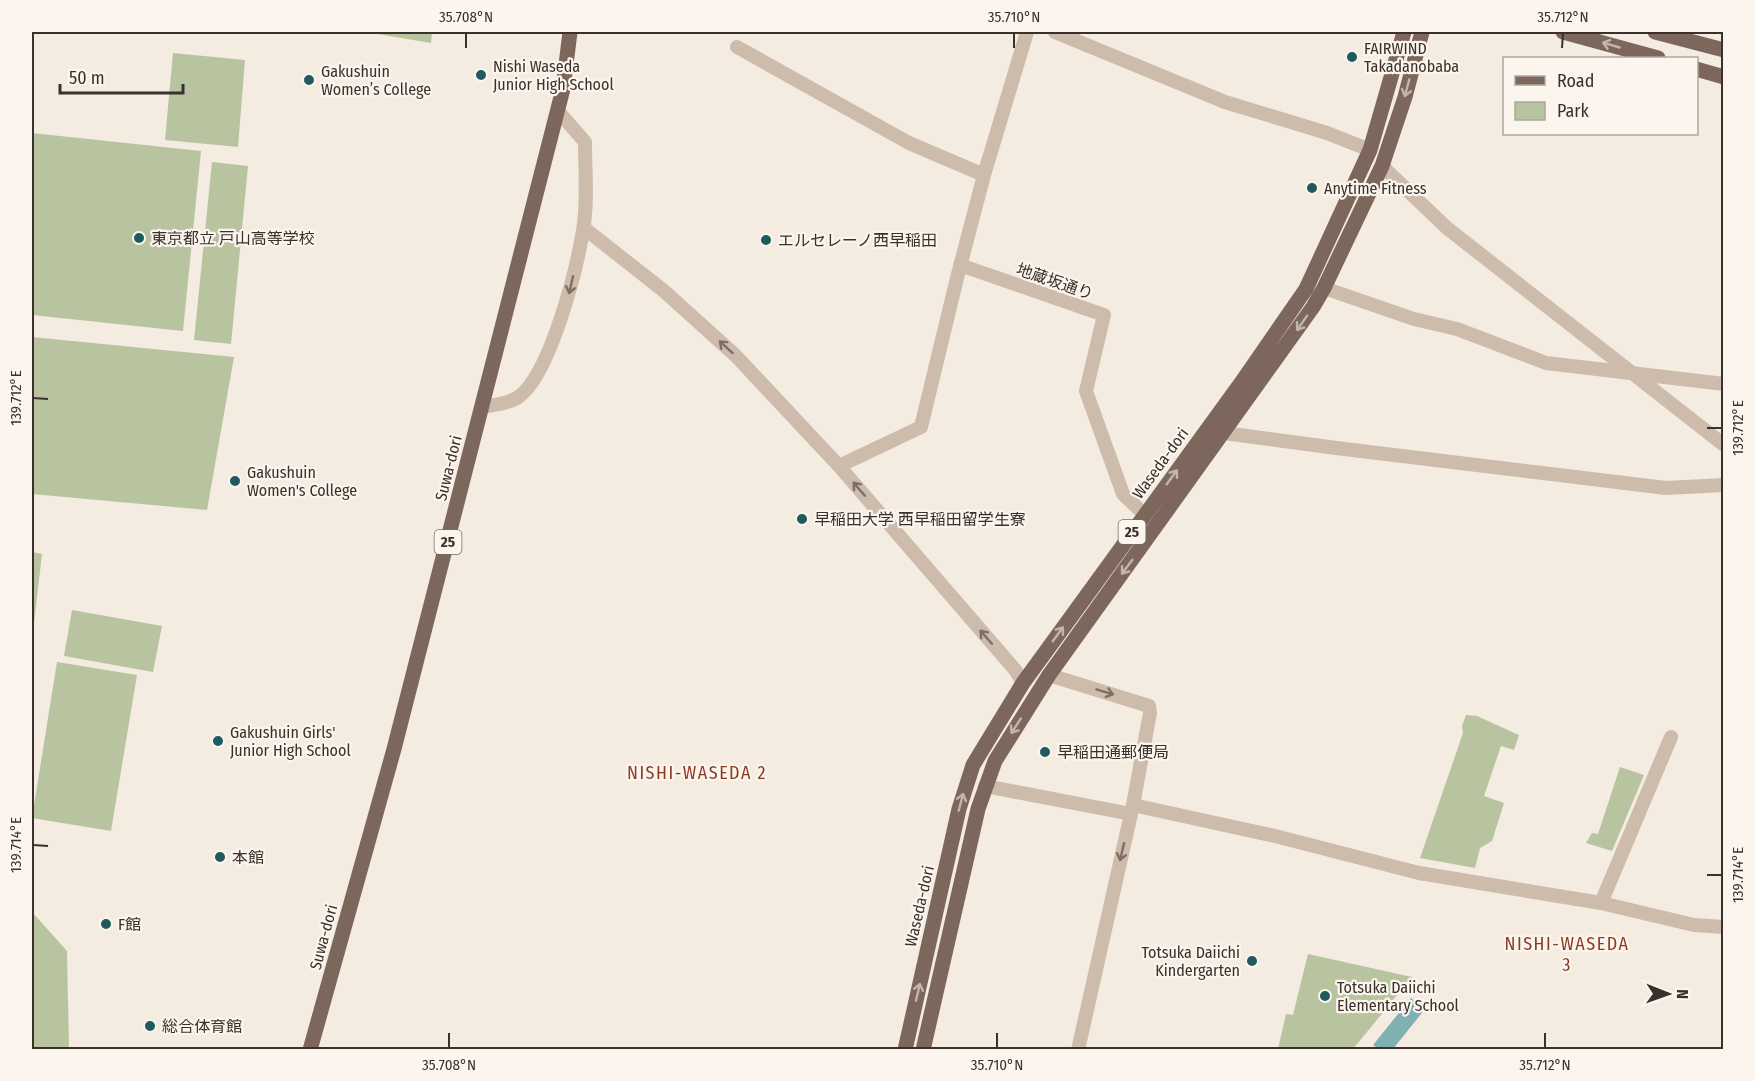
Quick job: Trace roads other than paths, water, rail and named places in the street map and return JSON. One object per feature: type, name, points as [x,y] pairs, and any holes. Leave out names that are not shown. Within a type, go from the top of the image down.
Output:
[{"type":"main road","name":"Suwa-dori","points":[[310,1050],[397,739],[558,111],[567,69],[570,32]]},
{"type":"main road","name":"Waseda-dori","points":[[905,1050],[965,788],[978,757],[1023,683],[1306,289],[1370,150],[1404,32]]},
{"type":"main road","name":"Waseda-dori","points":[[923,1050],[961,880],[985,786],[1005,742],[1049,675],[1313,307],[1382,166],[1405,97],[1422,32]]},
{"type":"main road","points":[[1563,32],[1654,57]]},
{"type":"main road","points":[[1655,32],[1724,50]]},
{"type":"main road","points":[[1698,70],[1724,76]]},
{"type":"street","points":[[839,466],[921,427],[984,175],[1028,32]]},
{"type":"street","points":[[1055,32],[1225,102],[1327,133],[1370,150]]},
{"type":"street","points":[[737,47],[909,143],[984,175]]},
{"type":"street","points":[[482,407],[517,398],[536,376],[564,312],[584,228],[585,142],[558,111]]},
{"type":"street","points":[[1382,166],[1447,228],[1724,445]]},
{"type":"street","points":[[584,228],[664,291],[736,356],[839,466],[1016,671],[1023,683]]},
{"type":"street","name":"地蔵坂通り","points":[[960,265],[1104,315],[1086,391],[1123,494],[1144,514]]},
{"type":"street","points":[[1324,288],[1414,319],[1457,329],[1546,363],[1724,384]]},
{"type":"street","points":[[1224,432],[1666,488],[1724,485]]},
{"type":"street","points":[[1049,675],[1149,706],[1150,713],[1132,810],[1078,1050]]},
{"type":"street","points":[[1601,903],[1671,737]]},
{"type":"street","points":[[985,786],[1275,836],[1419,873],[1601,903],[1694,925],[1724,927]]},
{"type":"water","points":[[1411,998],[1425,1009],[1393,1049],[1379,1049],[1373,1045]]},
{"type":"place","name":"FAIRWIND Takadanobaba","points":[[1352,57]]},
{"type":"place","name":"Nishi Waseda Junior High School","points":[[481,75]]},
{"type":"place","name":"Gakushuin Women’s College","points":[[309,80]]},
{"type":"place","name":"Anytime Fitness","points":[[1312,188]]},
{"type":"place","name":"東京都立 戸山高等学校","points":[[139,238]]},
{"type":"place","name":"エルセレーノ西早稲田","points":[[766,240]]},
{"type":"place","name":"Gakushuin Women's College","points":[[235,481]]},
{"type":"place","name":"早稲田大学 西早稲田留学生寮","points":[[802,519]]},
{"type":"place","name":"Gakushuin Girls' Junior High School","points":[[218,741]]},
{"type":"place","name":"早稲田通郵便局","points":[[1045,752]]},
{"type":"place","name":"本館","points":[[220,857]]},
{"type":"place","name":"F館","points":[[106,924]]},
{"type":"place","name":"Totsuka Daiichi Kindergarten","points":[[1252,961]]},
{"type":"place","name":"Totsuka Daiichi Elementary School","points":[[1325,996]]},
{"type":"place","name":"総合体育館","points":[[150,1026]]},
{"type":"district","name":"NISHI-WASEDA 2","points":[[697,773]]},
{"type":"district","name":"NISHI-WASEDA 3","points":[[1567,954]]}]
